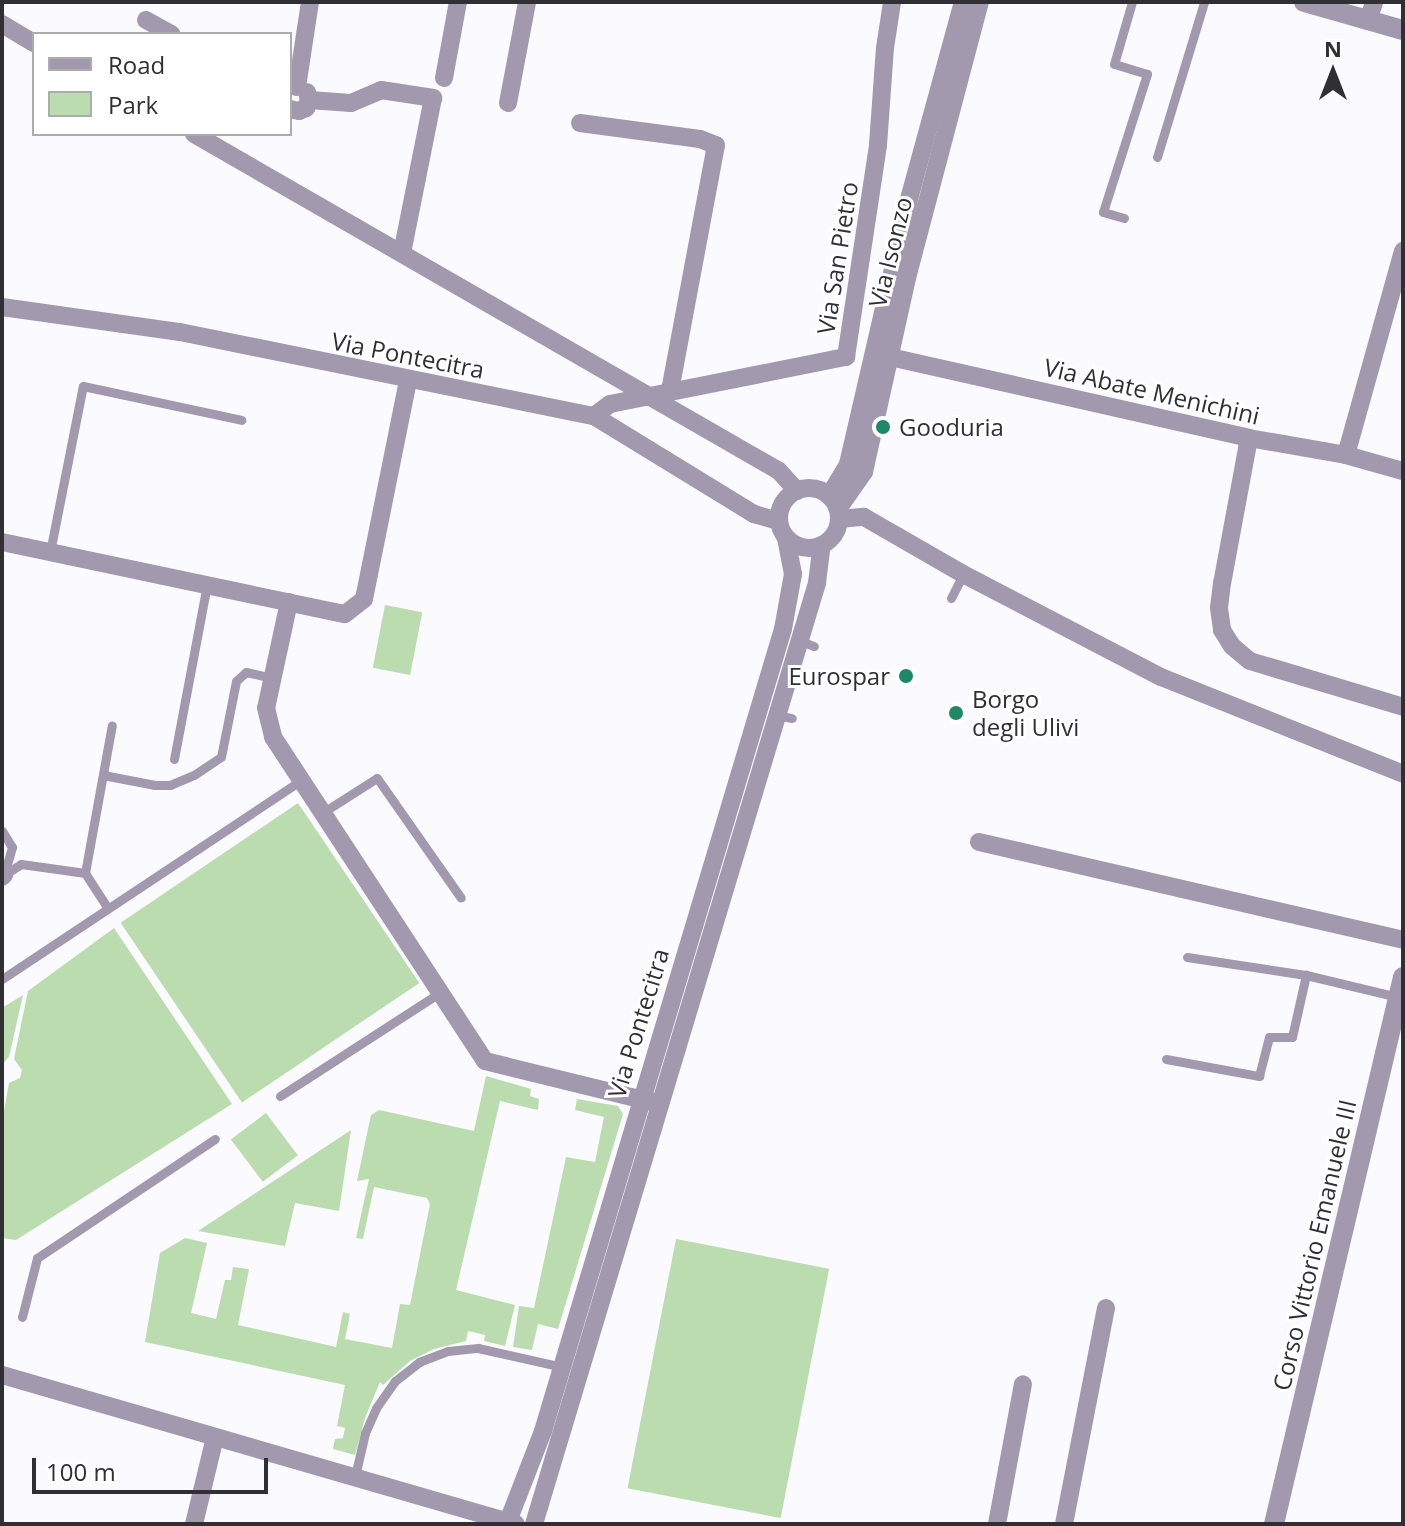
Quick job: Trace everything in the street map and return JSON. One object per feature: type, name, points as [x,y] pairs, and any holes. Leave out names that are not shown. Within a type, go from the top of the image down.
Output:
[{"type":"street","points":[[292,109],[302,110],[299,92],[310,2]]},
{"type":"street","points":[[444,78],[458,2]]},
{"type":"street","points":[[508,103],[527,2]]},
{"type":"street","name":"Via San Pietro","points":[[594,416],[610,404],[846,357],[878,145],[885,48],[892,2]]},
{"type":"street","name":"Via Isonzo","points":[[835,508],[909,199],[963,2]]},
{"type":"street","name":"Via Isonzo","points":[[835,508],[864,472],[920,225],[980,2]]},
{"type":"street","points":[[1304,2],[1371,11],[1403,30]]},
{"type":"street","points":[[146,20],[167,32]]},
{"type":"street","points":[[2,24],[32,42]]},
{"type":"street","points":[[299,92],[351,103],[381,90],[433,98],[402,253]]},
{"type":"street","points":[[580,123],[700,139],[716,145],[670,391]]},
{"type":"street","points":[[197,136],[779,471],[797,491]]},
{"type":"street","points":[[1346,455],[1403,251]]},
{"type":"street","name":"Via Pontecitra","points":[[2,307],[180,332],[594,416],[783,529],[793,574],[783,629],[561,1367],[511,1523]]},
{"type":"street","name":"Via Abate Menichini","points":[[890,357],[1249,438],[1346,455],[1403,471]]},
{"type":"street","points":[[2,542],[345,614],[364,599],[408,380]]},
{"type":"street","points":[[1249,438],[1222,583],[1219,608],[1222,630],[1232,646],[1250,661],[1403,707]]},
{"type":"street","points":[[835,508],[836,532],[822,545],[802,547],[783,529],[787,498],[797,491],[813,488],[835,508],[864,517],[963,574],[1161,677],[1403,774]]},
{"type":"street","name":"Via Pontecitra","points":[[534,1524],[661,1104],[806,643],[822,545]]},
{"type":"street","points":[[289,602],[266,708],[273,737],[485,1061],[661,1104]]},
{"type":"street","points":[[979,842],[1403,940]]},
{"type":"street","name":"Corso Vittorio Emanuele III","points":[[1274,1524],[1401,987]]},
{"type":"street","points":[[1064,1524],[1106,1308]]},
{"type":"street","points":[[2,1375],[511,1523]]},
{"type":"street","points":[[997,1524],[1023,1384]]},
{"type":"street","points":[[194,1524],[215,1437]]},
{"type":"street","points":[[467,1508],[495,1503],[524,1483]]},
{"type":"lane","points":[[1124,218],[1103,212],[1147,74],[1114,64],[1132,2]]},
{"type":"lane","points":[[1157,157],[1204,2]]},
{"type":"lane","points":[[50,552],[83,386],[241,420]]},
{"type":"lane","points":[[951,598],[963,574]]},
{"type":"lane","points":[[174,759],[207,585]]},
{"type":"lane","points":[[103,775],[155,785],[170,785],[194,775],[221,757],[236,681],[246,672],[273,678]]},
{"type":"lane","points":[[107,907],[85,873],[112,725]]},
{"type":"lane","points":[[322,813],[377,778],[461,898]]},
{"type":"lane","points":[[2,979],[301,780]]},
{"type":"lane","points":[[2,831],[12,847],[3,876]]},
{"type":"lane","points":[[3,876],[21,864],[85,873]]},
{"type":"lane","points":[[1187,957],[1401,987]]},
{"type":"lane","points":[[1166,1059],[1259,1076],[1269,1037],[1292,1037],[1306,975]]},
{"type":"lane","points":[[280,1096],[441,992]]},
{"type":"lane","points":[[22,1317],[37,1258],[215,1139]]},
{"type":"lane","points":[[355,1476],[365,1433],[376,1408],[395,1381],[419,1362],[448,1351],[478,1348],[581,1372]]},
{"type":"green space","points":[[385,605],[422,612],[410,675],[373,668]]},
{"type":"green space","points":[[298,803],[419,983],[242,1103],[121,923]]},
{"type":"green space","points":[[114,928],[232,1104],[16,1240],[2,1238],[2,1122],[9,1083],[20,1078],[22,1070],[14,1059],[28,991]]},
{"type":"green space","points":[[23,995],[9,1057],[2,1065],[2,1008]]},
{"type":"green space","points":[[486,1076],[531,1089],[530,1096],[539,1099],[538,1110],[500,1101],[456,1290],[515,1305],[505,1346],[484,1341],[485,1335],[468,1331],[466,1341],[434,1349],[410,1361],[383,1385],[380,1382],[365,1418],[355,1455],[333,1449],[335,1439],[343,1438],[345,1428],[337,1426],[345,1385],[145,1342],[160,1253],[185,1238],[207,1243],[191,1313],[216,1319],[225,1280],[231,1280],[233,1267],[249,1269],[238,1325],[336,1347],[343,1312],[350,1314],[345,1339],[392,1348],[400,1304],[410,1305],[430,1204],[427,1198],[374,1187],[363,1239],[356,1238],[369,1179],[357,1181],[371,1115],[379,1110],[474,1131]]},
{"type":"green space","points":[[577,1099],[618,1106],[623,1114],[558,1329],[538,1324],[532,1350],[513,1347],[519,1306],[534,1308],[566,1157],[595,1162],[604,1117],[575,1110]]},
{"type":"green space","points":[[266,1113],[298,1155],[263,1182],[231,1139]]},
{"type":"green space","points":[[351,1130],[339,1211],[295,1203],[285,1246],[198,1231]]},
{"type":"green space","points":[[676,1239],[829,1269],[781,1518],[628,1488]]},
{"type":"place","name":"Gooduria","points":[[883,427]]},
{"type":"place","name":"Eurospar","points":[[906,676]]},
{"type":"place","name":"Borgo degli Ulivi","points":[[956,713]]}]
